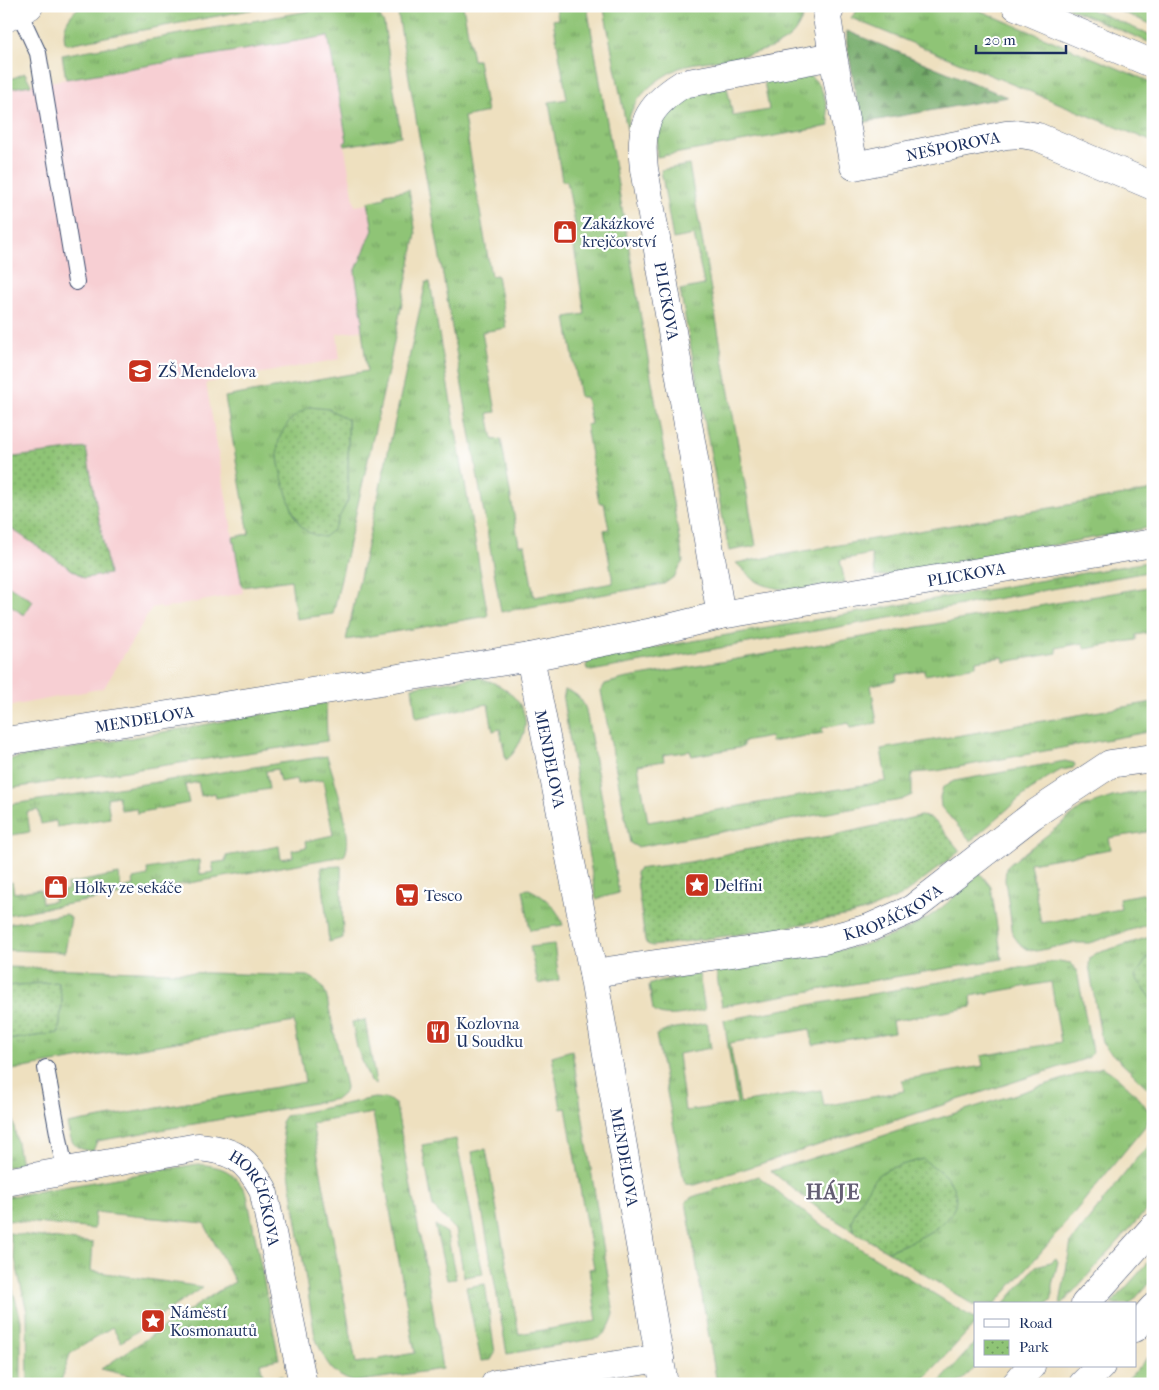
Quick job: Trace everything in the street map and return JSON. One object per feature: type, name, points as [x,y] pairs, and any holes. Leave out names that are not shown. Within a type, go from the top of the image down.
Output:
[{"type":"street","points":[[831,6],[827,17],[833,56]]},
{"type":"street","points":[[1016,6],[1153,64]]},
{"type":"street","name":"NEŠPOROVA","points":[[833,56],[854,166],[1006,135],[1021,134],[1038,137],[1153,186]]},
{"type":"street","name":"PLICKOVA","points":[[721,615],[644,168],[643,132],[648,118],[656,105],[669,92],[683,84],[833,56]]},
{"type":"street","name":"PLICKOVA","points":[[530,656],[648,633],[721,615],[1153,543]]},
{"type":"street","name":"MENDELOVA","points":[[6,741],[530,656],[593,973],[662,1371]]},
{"type":"street","name":"KROPÁČKOVA","points":[[593,973],[824,940],[868,928],[912,909],[1033,815],[1110,764],[1153,758]]},
{"type":"street","name":"HORČIČKOVA","points":[[6,1182],[198,1146],[214,1148],[236,1156],[254,1171],[263,1189],[303,1384]]},
{"type":"street","points":[[1087,1302],[1153,1228]]},
{"type":"street","points":[[1136,1327],[1153,1308]]},
{"type":"street","points":[[1016,1384],[1029,1368]]},
{"type":"street","points":[[1083,1384],[1099,1368]]},
{"type":"street","points":[[495,1384],[662,1371]]},
{"type":"lane","points":[[18,12],[38,53],[76,282]]},
{"type":"lane","points":[[46,1068],[65,1171]]},
{"type":"shaded area","name":"ZŠ Mendelova","points":[[328,36],[347,142],[344,143],[355,206],[368,204],[373,230],[355,272],[363,322],[361,323],[362,330],[337,334],[340,359],[206,383],[243,593],[161,609],[160,606],[152,608],[104,688],[6,707],[6,603],[23,615],[32,601],[6,584],[6,525],[84,578],[109,574],[86,448],[6,458],[6,89]]},
{"type":"green space","points":[[80,6],[271,6],[68,44],[65,42],[64,36],[65,26],[72,14]]},
{"type":"green space","points":[[337,6],[374,6],[384,24],[401,136],[345,146],[344,143],[347,141],[328,36],[66,79],[62,55]]},
{"type":"green space","points":[[398,6],[463,6],[473,60],[478,60],[487,112],[464,117],[491,276],[497,275],[506,328],[482,332],[496,412],[488,413],[493,440],[501,439],[519,545],[525,545],[534,597],[613,583],[604,530],[609,529],[604,503],[599,503],[586,425],[591,424],[586,397],[580,397],[566,317],[585,314],[572,235],[577,234],[567,181],[562,181],[549,102],[567,99],[553,20],[558,19],[556,6],[587,6],[683,561],[675,576],[664,584],[501,612]]},
{"type":"green space","points":[[607,6],[781,6],[804,15],[798,28],[789,38],[769,49],[691,64],[665,75],[642,94],[632,110],[627,130],[604,9]]},
{"type":"green space","points":[[860,6],[969,6],[1153,83],[1153,142],[851,18]]},
{"type":"green space","points":[[1064,6],[1083,6],[1153,36],[1153,44]]},
{"type":"green space","points":[[1108,6],[1153,6],[1153,25]]},
{"type":"green space","points":[[847,31],[1007,97],[861,123],[847,43]]},
{"type":"green space","points":[[25,73],[31,85],[6,89],[6,81]]},
{"type":"green space","points":[[806,74],[818,83],[821,89],[826,103],[830,126],[657,157],[657,139],[660,125],[666,114],[685,99],[727,87],[733,116],[769,110],[764,81]]},
{"type":"green space","points":[[689,165],[756,546],[729,551],[680,290],[704,285],[694,235],[673,239],[661,170]]},
{"type":"green space","points":[[409,190],[416,234],[389,367],[333,614],[296,619],[291,580],[242,587],[233,537],[249,534],[225,397],[367,371],[361,322],[363,322],[355,272],[373,230],[368,202],[385,198],[385,194]],"holes":[[[348,420],[348,500],[343,510],[303,528],[294,514],[280,468]]]},
{"type":"green space","points":[[426,282],[430,282],[488,616],[346,640]]},
{"type":"green space","points":[[309,407],[329,409],[348,420],[348,500],[333,530],[324,537],[308,532],[299,523],[287,494],[278,454],[279,439],[285,427]]},
{"type":"green space","points":[[86,448],[109,574],[84,578],[6,525],[6,458]]},
{"type":"green space","points":[[1153,490],[1153,527],[876,577],[871,554],[840,560],[845,583],[798,589],[774,588],[753,579],[736,563]]},
{"type":"green space","points":[[1153,561],[1153,571],[591,671],[586,666],[590,661],[601,657]]},
{"type":"green space","points":[[6,584],[33,601],[24,615],[6,603]]},
{"type":"green space","points":[[1153,586],[1153,632],[1136,635],[1136,640],[1085,649],[1083,643],[1056,648],[1057,653],[1004,662],[1003,657],[976,661],[976,666],[925,675],[924,670],[896,675],[897,680],[871,685],[877,723],[850,728],[849,723],[822,728],[823,733],[771,742],[770,737],[743,742],[743,747],[692,756],[690,751],[663,755],[664,761],[638,765],[648,822],[886,781],[881,749],[1153,702],[1153,731],[937,771],[912,773],[912,795],[901,800],[637,847],[630,843],[601,691],[605,684],[623,679]]},
{"type":"green space","points":[[476,677],[498,685],[516,699],[522,709],[525,719],[525,730],[516,749],[506,760],[500,729],[493,731],[488,704],[416,718],[412,687]]},
{"type":"green space","points":[[565,690],[579,697],[586,710],[619,893],[596,899],[563,700]]},
{"type":"green space","points":[[326,703],[327,741],[6,789],[6,760]]},
{"type":"green space","points":[[327,756],[345,823],[347,848],[344,856],[6,915],[6,883],[12,882],[14,893],[40,889],[42,903],[54,901],[53,893],[68,890],[67,884],[119,874],[121,889],[134,886],[133,879],[148,876],[147,869],[199,860],[200,874],[214,872],[212,863],[226,861],[226,856],[279,846],[281,859],[293,857],[292,850],[307,847],[306,841],[333,835],[323,780],[297,784],[296,779],[280,782],[277,769],[266,771],[269,789],[216,798],[215,793],[201,796],[198,782],[185,785],[189,803],[137,813],[136,808],[121,810],[118,796],[107,798],[110,818],[57,827],[56,821],[41,824],[38,810],[27,812],[30,832],[6,836],[6,805]]},
{"type":"green space","points":[[1065,761],[1075,765],[1073,768],[1061,770],[1047,778],[1019,799],[971,841],[941,807],[940,797],[943,787],[954,781]]},
{"type":"green space","points":[[1153,789],[1153,831],[1109,838],[1111,849],[1030,863],[1041,923],[1121,909],[1119,898],[1153,892],[1153,923],[1089,943],[1073,943],[1037,951],[1027,949],[1019,943],[1013,935],[1005,880],[1006,868],[1083,807],[1112,797]]},
{"type":"green space","points":[[920,816],[929,817],[938,824],[960,851],[903,895],[854,914],[771,930],[652,946],[645,941],[636,873],[638,869],[690,862],[744,850],[830,836]]},
{"type":"green space","points":[[341,866],[343,938],[329,942],[321,867]]},
{"type":"green space","points":[[980,873],[991,887],[1002,959],[722,1006],[716,971],[833,952],[876,941],[904,931],[934,913]]},
{"type":"green space","points":[[529,889],[550,903],[558,913],[563,925],[530,930],[523,890]]},
{"type":"green space","points":[[66,914],[71,918],[65,952],[6,950],[6,924]]},
{"type":"green space","points":[[1153,936],[1153,955],[1146,961],[1136,977],[1153,1000],[1153,1093],[1102,1043],[1089,965],[1090,958],[1094,954]]},
{"type":"green space","points":[[554,944],[559,980],[538,984],[530,947]]},
{"type":"green space","points":[[1153,955],[1153,1000],[1135,977],[1146,960]]},
{"type":"green space","points":[[1059,961],[1071,963],[1077,971],[1092,1053],[1088,1058],[695,1185],[686,1184],[656,1035],[670,1029],[707,1023],[711,1048],[678,1054],[685,1111],[737,1104],[724,1020]],"holes":[[[1051,982],[1061,1042],[981,1056],[983,1066],[902,1080],[904,1091],[824,1106],[821,1090],[740,1103],[730,1043],[810,1029],[813,1045],[894,1032],[892,1021],[972,1007],[971,996]]]},
{"type":"green space","points":[[6,967],[308,976],[319,983],[326,994],[346,1087],[345,1092],[337,1099],[97,1141],[93,1151],[81,1149],[74,1144],[67,1124],[305,1082],[294,1022],[6,1071],[6,1040],[59,1033],[62,999],[58,982],[6,986]]},
{"type":"green space","points":[[699,974],[705,1010],[685,1014],[663,1015],[653,1010],[649,985],[659,981]]},
{"type":"green space","points":[[58,982],[62,999],[59,1033],[6,1040],[6,986]]},
{"type":"green space","points":[[365,1020],[376,1084],[370,1081],[357,1048],[352,1022]]},
{"type":"green space","points":[[572,1050],[614,1314],[609,1327],[599,1338],[507,1354],[472,1152],[486,1149],[519,1334],[597,1321],[589,1269],[594,1268],[566,1108],[561,1109],[552,1056]]},
{"type":"green space","points":[[1102,1067],[1136,1094],[1150,1114],[1147,1124],[1050,1242],[997,1302],[974,1302],[974,1305],[887,1251],[919,1238],[948,1218],[950,1181],[923,1160],[884,1171],[851,1223],[855,1232],[821,1211],[771,1171]]},
{"type":"green space","points":[[6,1082],[21,1165],[6,1167]]},
{"type":"green space","points":[[374,1098],[388,1099],[396,1105],[442,1369],[354,1382],[339,1375],[325,1359],[315,1337],[281,1122],[285,1116]],"holes":[[[373,1113],[415,1353],[356,1363],[312,1123]]]},
{"type":"green space","points":[[456,1139],[483,1274],[464,1277],[456,1230],[433,1207],[422,1145]]},
{"type":"green space","points":[[1153,1142],[1153,1203],[1064,1302],[1060,1302],[1071,1242],[1137,1158]]},
{"type":"green space","points":[[923,1159],[941,1172],[950,1182],[955,1195],[954,1207],[948,1218],[925,1235],[887,1251],[855,1232],[851,1223],[875,1178],[887,1170]]},
{"type":"green space","points":[[198,1164],[222,1169],[233,1175],[247,1195],[279,1359],[260,1363],[264,1380],[282,1376],[284,1384],[165,1384],[101,1369],[235,1282],[204,1223],[95,1212],[94,1229],[6,1220],[6,1197]]},
{"type":"green space","points":[[758,1176],[814,1220],[974,1318],[974,1325],[919,1384],[717,1384],[686,1202],[692,1197]]},
{"type":"green space","points":[[435,1225],[447,1233],[456,1279],[447,1280]]},
{"type":"green space","points":[[9,1233],[93,1243],[91,1271],[203,1287],[121,1342],[112,1327],[70,1354],[60,1384],[28,1384],[27,1312]]},
{"type":"green space","points":[[1153,1257],[1153,1279],[1132,1302],[1113,1302]]},
{"type":"green space","points":[[1056,1258],[1058,1262],[1052,1285],[1052,1299],[1049,1302],[1006,1302],[1036,1266],[1051,1262]]},
{"type":"green space","points":[[6,1265],[21,1320],[21,1384],[10,1384],[6,1366]]},
{"type":"green space","points":[[485,1284],[495,1353],[491,1360],[481,1361],[466,1287]]},
{"type":"green space","points":[[974,1344],[975,1368],[957,1384],[938,1384]]},
{"type":"green space","points":[[1153,1352],[1153,1384],[1124,1384],[1126,1381]]},
{"type":"place","name":"Zakázkové krejčovství","points":[[565,232]]},
{"type":"place","name":"ZŠ Mendelova","points":[[140,371]]},
{"type":"place","name":"Delfíni","points":[[697,885]]},
{"type":"place","name":"Holky ze sekáče","points":[[56,887]]},
{"type":"place","name":"Tesco","points":[[407,895]]},
{"type":"place","name":"Kozlovna U Soudku","points":[[438,1032]]},
{"type":"place","name":"Náměstí Kosmonautů","points":[[153,1321]]},
{"type":"district","name":"HÁJE","points":[[833,1192]]}]
